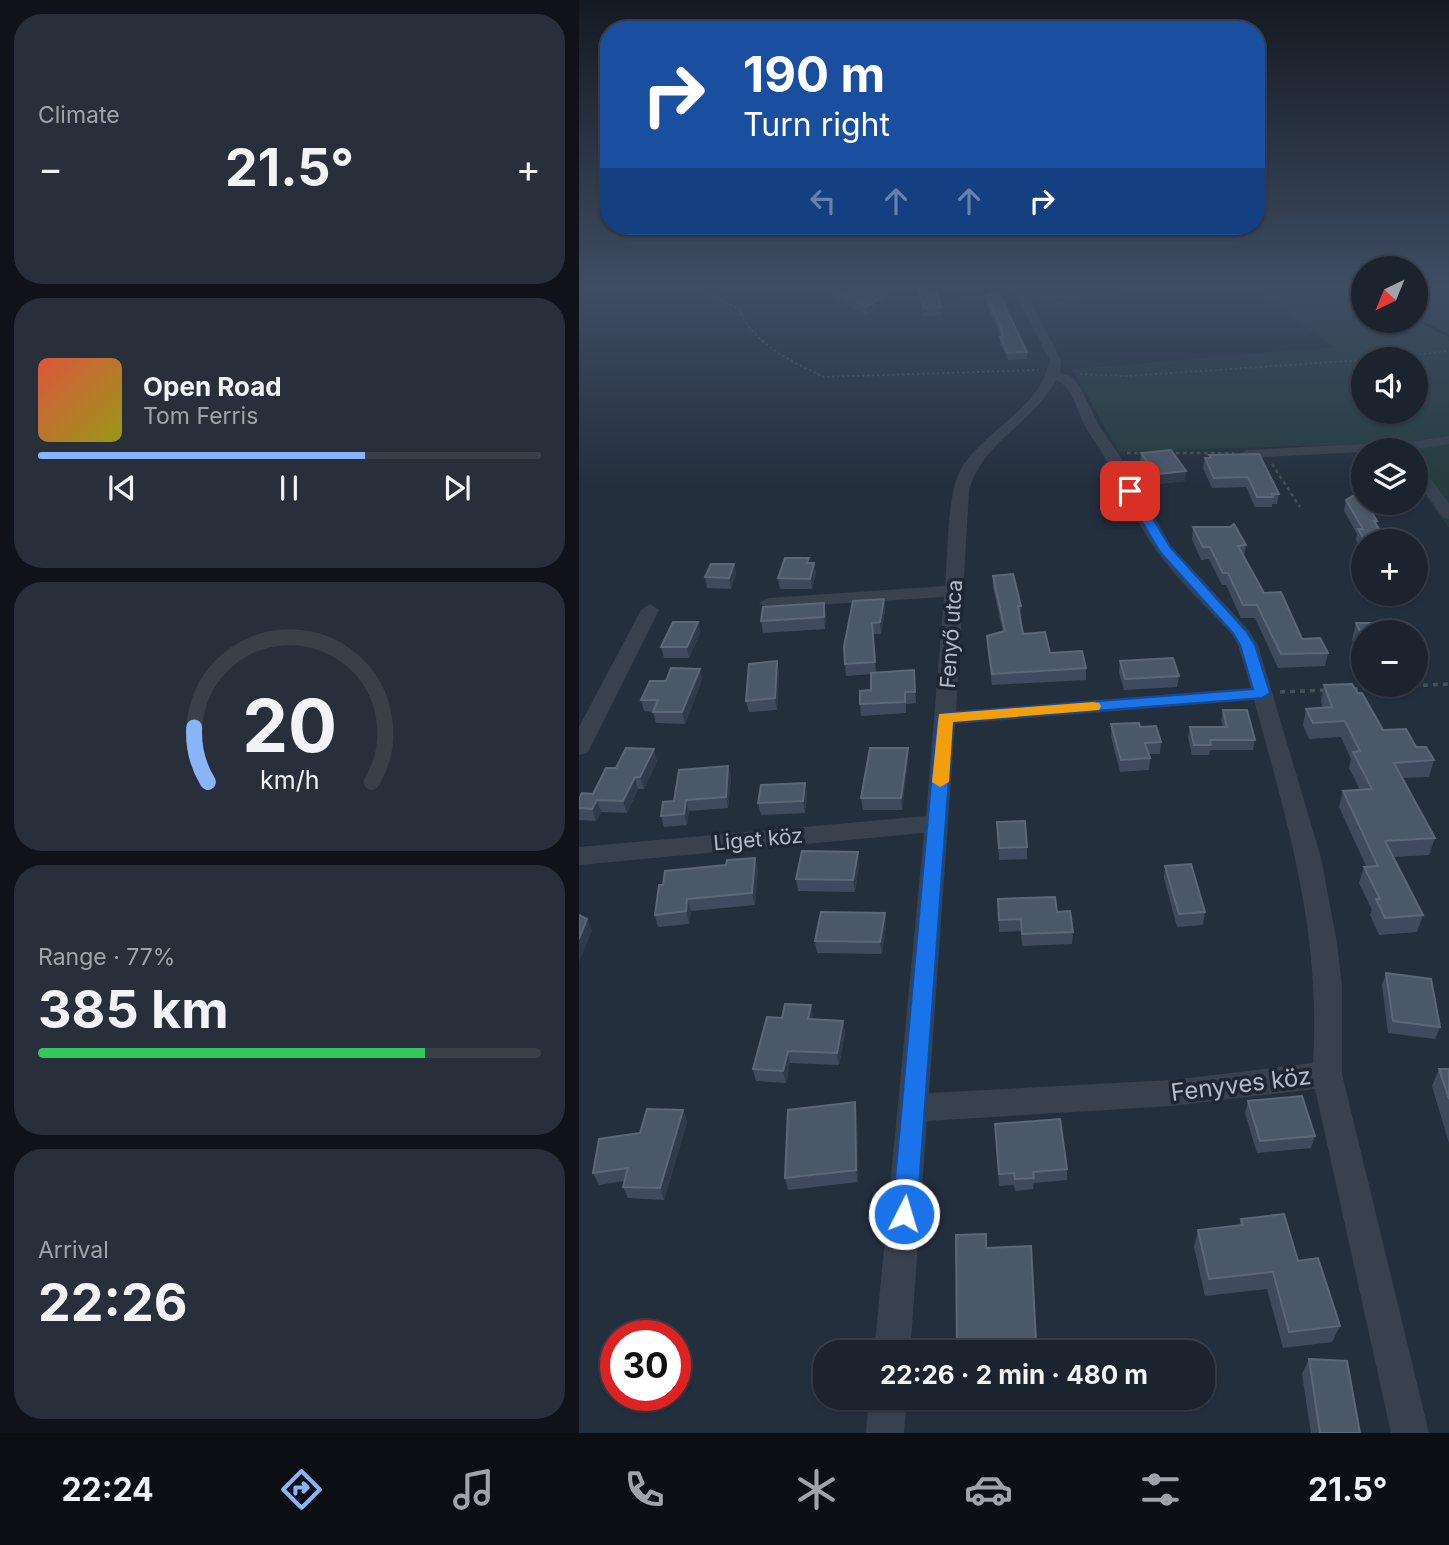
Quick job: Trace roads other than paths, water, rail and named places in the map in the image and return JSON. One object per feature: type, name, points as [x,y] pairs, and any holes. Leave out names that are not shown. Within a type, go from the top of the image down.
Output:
[{"type":"street","points":[[1051,352],[1055,359],[1055,372],[1071,383],[1092,427],[1110,453],[1164,549],[1239,631],[1247,645],[1303,824],[1313,870],[1326,964],[1331,1029],[1327,1074]]},
{"type":"street","name":"Fenyő utca","points":[[893,1340],[937,823],[961,492],[966,474],[983,450],[1048,385],[1055,372]]},
{"type":"street","points":[[1428,444],[1449,440]]},
{"type":"street","points":[[1254,456],[1351,451]]},
{"type":"street","points":[[1428,486],[1449,514]]},
{"type":"street","points":[[768,603],[954,591]]},
{"type":"street","points":[[579,748],[650,610]]},
{"type":"street","points":[[945,718],[1262,693]]},
{"type":"street","name":"Liget köz","points":[[579,856],[937,823]]},
{"type":"street","name":"Fenyves köz","points":[[913,1108],[1172,1093],[1327,1074],[1410,1433]]},
{"type":"street","points":[[885,1433],[887,1410]]}]
